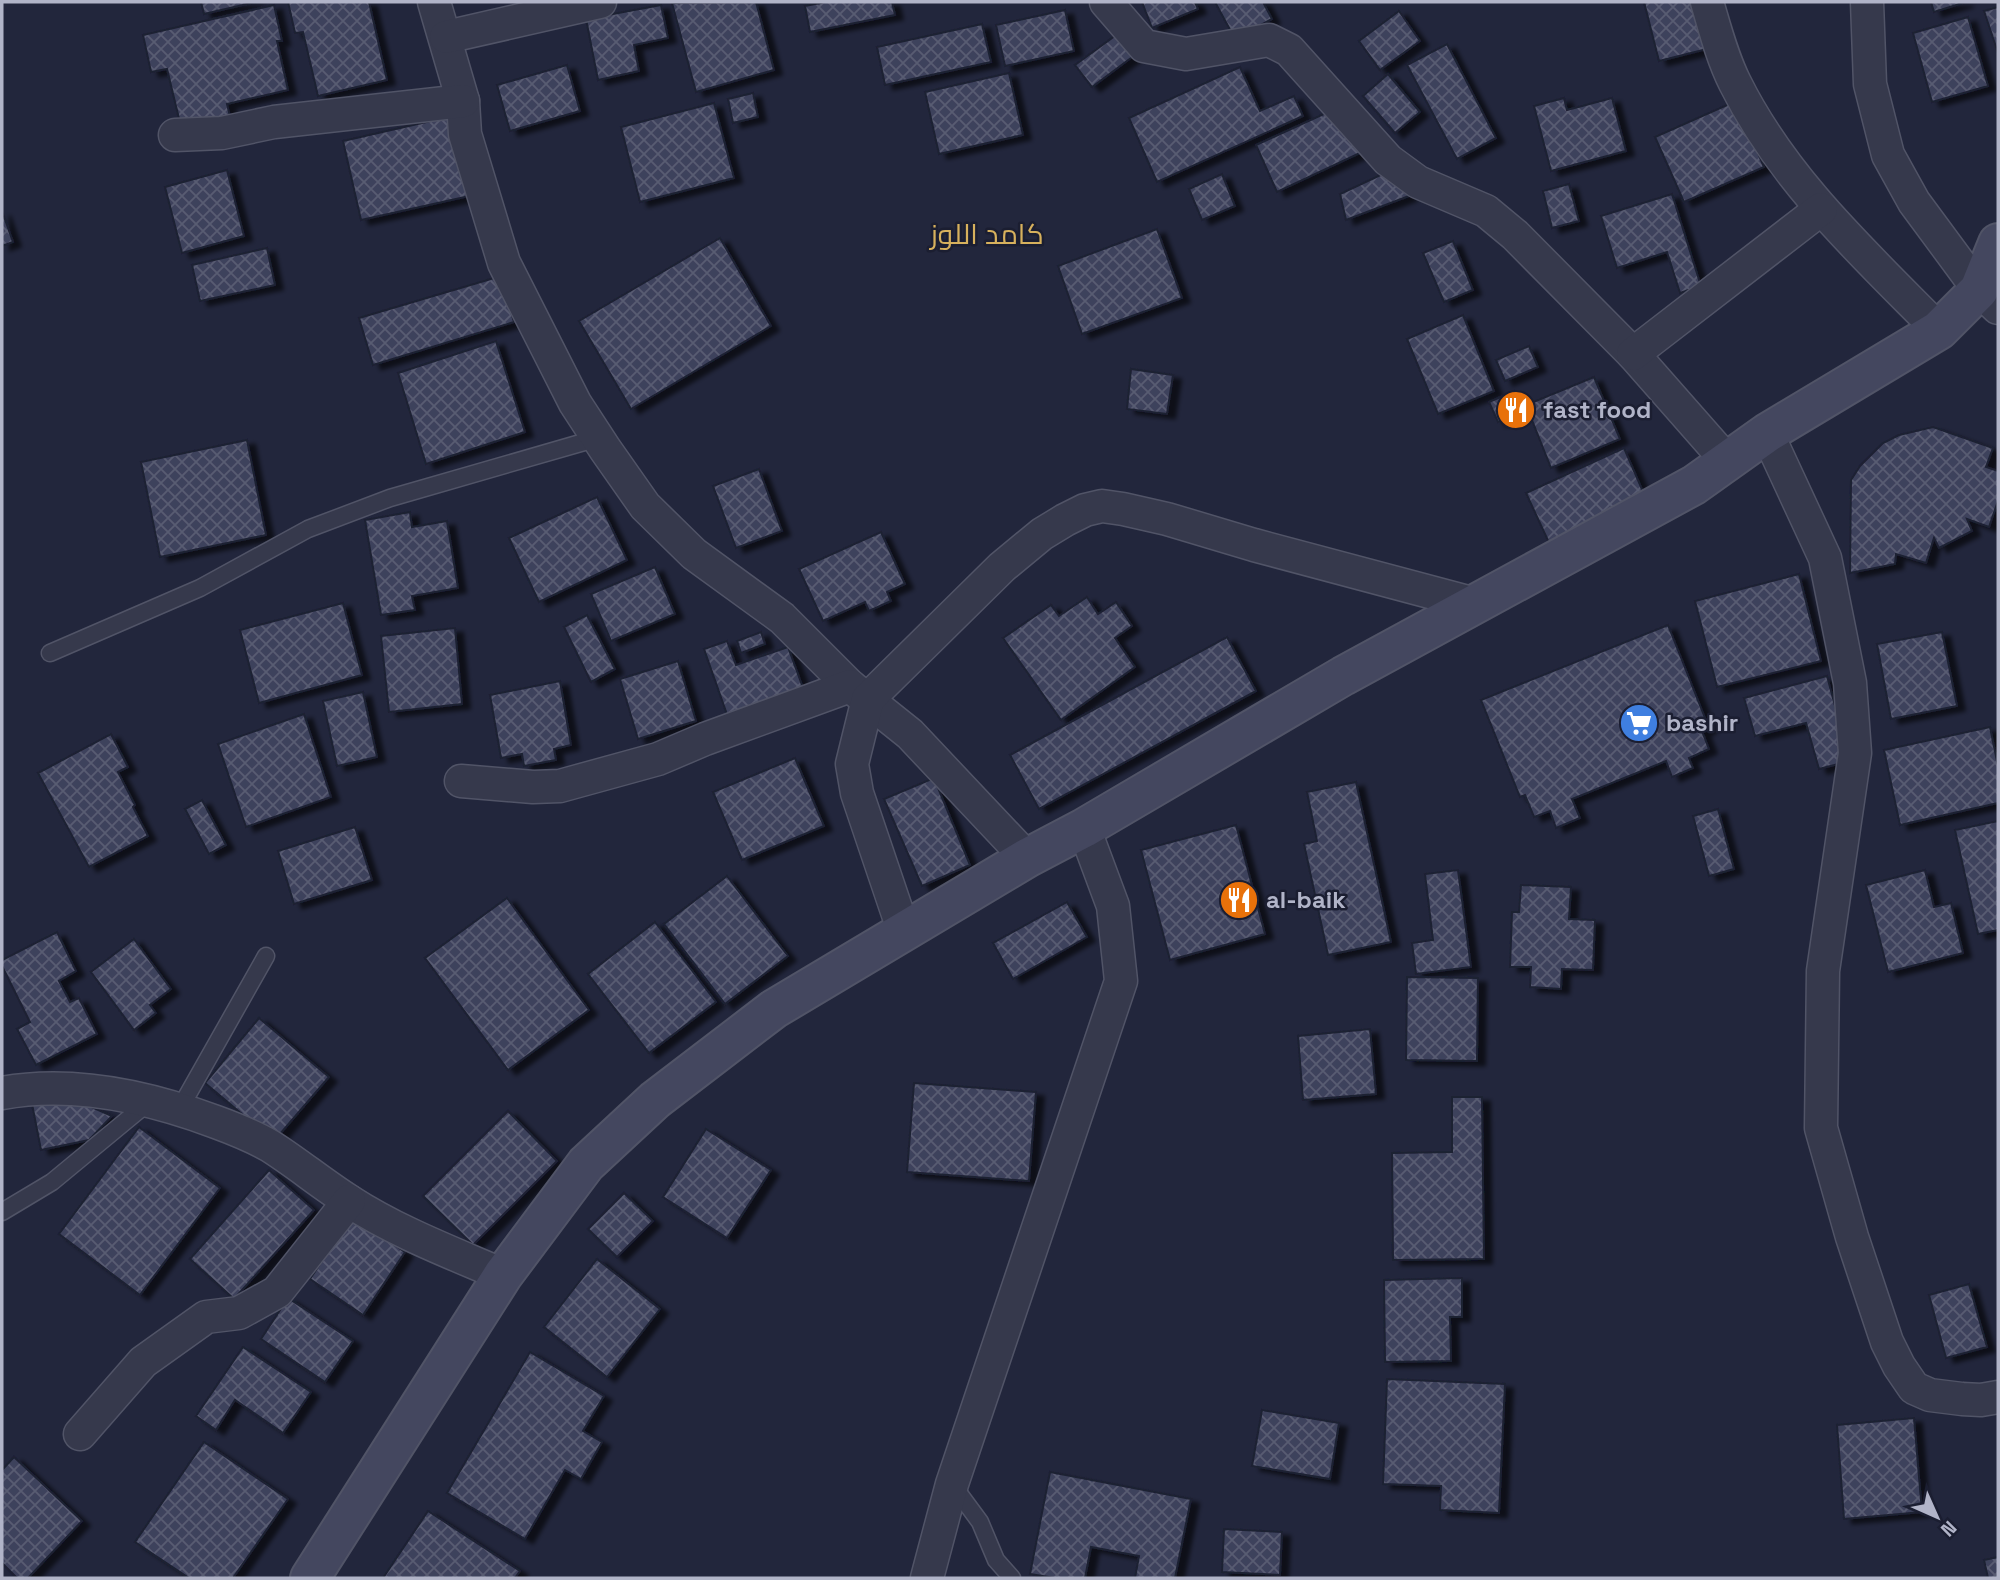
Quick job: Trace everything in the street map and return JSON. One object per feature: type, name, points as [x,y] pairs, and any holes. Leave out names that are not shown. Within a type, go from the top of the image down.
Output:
[{"type":"main road","points":[[310,1578],[503,1275],[586,1164],[655,1100],[774,1009],[1343,676],[1694,485],[1767,433],[1989,299],[1998,243]]},
{"type":"street","points":[[434,2],[463,101],[465,134],[504,263],[575,403],[645,506],[684,545],[782,618],[859,693],[909,734],[1027,859]]},
{"type":"street","points":[[446,37],[600,2]]},
{"type":"street","points":[[1106,2],[1144,46],[1186,54],[1269,40],[1289,50],[1388,160],[1418,182],[1486,211],[1515,235],[1633,354],[1728,462]]},
{"type":"street","points":[[1707,2],[1735,82],[1786,163],[1821,209],[1938,330]]},
{"type":"street","points":[[1867,2],[1870,84],[1888,155],[1914,202],[1989,299]]},
{"type":"street","points":[[175,135],[222,133],[274,122],[463,101]]},
{"type":"street","points":[[1633,354],[1821,209]]},
{"type":"street","points":[[1767,433],[1825,558],[1850,683],[1855,753],[1824,971],[1821,1128],[1852,1237],[1887,1342],[1899,1366],[1914,1388],[1930,1395],[1971,1400],[1998,1397]]},
{"type":"street","points":[[461,781],[533,787],[560,786],[658,759],[705,739],[859,693],[1042,534],[1085,510],[1102,506],[1167,519],[1475,604]]},
{"type":"street","points":[[859,693],[852,764],[857,793],[904,932]]},
{"type":"street","points":[[927,1578],[952,1484],[1121,981],[1113,906],[1084,828]]},
{"type":"street","points":[[2,1093],[67,1088],[164,1105],[250,1135],[349,1201],[413,1237],[503,1275]]},
{"type":"street","points":[[80,1434],[142,1362],[206,1317],[239,1313],[277,1292],[349,1201]]},
{"type":"lane","points":[[50,653],[200,588],[308,529],[390,498],[598,438]]},
{"type":"lane","points":[[2,1212],[52,1182],[164,1105],[266,956]]},
{"type":"lane","points":[[952,1484],[980,1522],[996,1560],[1012,1578]]},
{"type":"building","points":[[201,2],[256,2],[204,14]]},
{"type":"building","points":[[288,2],[369,2],[387,80],[318,96],[303,32],[295,33]]},
{"type":"building","points":[[756,2],[774,70],[696,92],[672,3]]},
{"type":"building","points":[[825,2],[892,2],[895,15],[810,32],[805,6]]},
{"type":"building","points":[[1142,2],[1195,2],[1198,9],[1152,28]]},
{"type":"building","points":[[1215,2],[1263,2],[1272,19],[1235,39]]},
{"type":"building","points":[[1644,2],[1700,2],[1711,48],[1659,61]]},
{"type":"building","points":[[1931,2],[1966,2],[1934,12]]},
{"type":"building","points":[[274,5],[282,41],[277,41],[288,90],[227,104],[230,116],[181,127],[167,69],[151,72],[143,35]]},
{"type":"building","points":[[661,5],[668,38],[634,45],[639,71],[598,80],[586,19]]},
{"type":"building","points":[[1998,7],[1998,53],[1984,11]]},
{"type":"building","points":[[1065,10],[1074,51],[1005,66],[996,25]]},
{"type":"building","points":[[1399,11],[1420,41],[1380,70],[1359,41]]},
{"type":"building","points":[[1968,17],[1988,86],[1932,102],[1913,33]]},
{"type":"building","points":[[982,24],[991,62],[885,85],[877,47]]},
{"type":"building","points":[[1119,33],[1135,55],[1092,87],[1075,65]]},
{"type":"building","points":[[1447,44],[1496,138],[1457,159],[1407,65]]},
{"type":"building","points":[[567,65],[580,111],[510,131],[497,85]]},
{"type":"building","points":[[1240,67],[1260,111],[1294,96],[1303,116],[1157,182],[1129,118]]},
{"type":"building","points":[[1009,73],[1023,135],[939,154],[925,92]]},
{"type":"building","points":[[1388,74],[1420,112],[1395,133],[1363,96]]},
{"type":"building","points":[[753,93],[758,117],[733,123],[728,99]]},
{"type":"building","points":[[1564,98],[1567,110],[1612,98],[1626,151],[1551,171],[1534,106]]},
{"type":"building","points":[[1736,101],[1764,167],[1684,202],[1655,137]]},
{"type":"building","points":[[714,103],[734,178],[640,202],[621,127]]},
{"type":"building","points":[[1339,107],[1360,153],[1277,192],[1256,145]]},
{"type":"building","points":[[457,115],[474,195],[361,220],[343,141]]},
{"type":"building","points":[[227,170],[244,236],[182,253],[165,187]]},
{"type":"building","points":[[1387,172],[1409,196],[1346,220],[1340,194]]},
{"type":"building","points":[[1222,174],[1235,206],[1202,220],[1189,189]]},
{"type":"building","points":[[1569,184],[1579,221],[1552,228],[1543,191]]},
{"type":"building","points":[[1672,194],[1701,286],[1680,293],[1667,252],[1617,268],[1601,216]]},
{"type":"building","points":[[2,211],[13,242],[2,246]]},
{"type":"building","points":[[1157,229],[1182,298],[1082,334],[1058,266]]},
{"type":"building","points":[[720,238],[771,326],[631,409],[579,321]]},
{"type":"building","points":[[1453,241],[1473,290],[1444,302],[1423,253]]},
{"type":"building","points":[[267,248],[275,285],[200,301],[192,265]]},
{"type":"building","points":[[501,276],[514,322],[373,365],[359,318]]},
{"type":"building","points":[[1463,315],[1494,391],[1438,414],[1407,339]]},
{"type":"building","points":[[496,341],[525,432],[426,464],[398,373]]},
{"type":"building","points":[[1529,346],[1538,367],[1505,381],[1496,360]]},
{"type":"building","points":[[1131,369],[1173,375],[1167,414],[1127,409]]},
{"type":"building","points":[[1594,377],[1620,439],[1551,468],[1526,405]]},
{"type":"building","points":[[1514,391],[1523,412],[1498,422],[1489,402]]},
{"type":"building","points":[[1933,427],[1993,448],[1986,467],[1998,471],[1998,501],[1989,527],[1967,519],[1972,531],[1939,548],[1934,538],[1926,563],[1896,554],[1895,564],[1850,573],[1851,480],[1860,466],[1883,443],[1899,435]]},
{"type":"building","points":[[247,440],[266,535],[160,557],[141,462]]},
{"type":"building","points":[[1624,448],[1648,503],[1551,547],[1526,493]]},
{"type":"building","points":[[759,469],[782,531],[736,548],[713,486]]},
{"type":"building","points":[[597,497],[627,560],[539,602],[509,538]]},
{"type":"building","points":[[410,512],[412,527],[447,521],[458,588],[412,596],[415,610],[381,615],[365,520]]},
{"type":"building","points":[[881,532],[905,584],[887,592],[891,601],[869,611],[865,602],[823,621],[799,569]]},
{"type":"building","points":[[655,567],[675,614],[611,641],[591,594]]},
{"type":"building","points":[[1799,574],[1821,661],[1717,687],[1695,601]]},
{"type":"building","points":[[1087,597],[1098,614],[1116,602],[1132,626],[1115,638],[1135,667],[1061,720],[1003,638],[1051,605],[1059,616]]},
{"type":"building","points":[[343,603],[362,675],[259,703],[240,630]]},
{"type":"building","points":[[587,615],[615,669],[591,682],[564,627]]},
{"type":"building","points":[[1668,625],[1709,728],[1702,731],[1709,749],[1689,758],[1693,768],[1672,777],[1666,761],[1572,799],[1580,818],[1556,828],[1550,811],[1534,817],[1525,795],[1520,797],[1481,700]]},
{"type":"building","points":[[455,628],[462,704],[389,712],[381,636]]},
{"type":"building","points":[[761,632],[765,644],[741,653],[737,641]]},
{"type":"building","points":[[1942,632],[1957,706],[1891,719],[1877,644]]},
{"type":"building","points":[[1227,637],[1256,691],[1039,809],[1010,755]]},
{"type":"building","points":[[727,641],[736,665],[788,647],[806,696],[730,723],[704,649]]},
{"type":"building","points":[[678,661],[696,721],[638,739],[620,679]]},
{"type":"building","points":[[1827,676],[1850,761],[1819,769],[1806,723],[1755,736],[1744,698]]},
{"type":"building","points":[[560,681],[571,745],[554,749],[556,760],[524,766],[522,754],[501,758],[490,695]]},
{"type":"building","points":[[363,692],[377,757],[337,766],[323,701]]},
{"type":"building","points":[[304,714],[331,797],[246,827],[218,744]]},
{"type":"building","points":[[1990,727],[1998,766],[1998,803],[1900,825],[1884,750]]},
{"type":"building","points":[[111,734],[128,767],[118,772],[148,836],[89,867],[38,773]]},
{"type":"building","points":[[795,758],[824,826],[742,860],[713,792]]},
{"type":"building","points":[[934,778],[970,865],[922,886],[884,799]]},
{"type":"building","points":[[1356,782],[1391,942],[1328,955],[1304,844],[1317,841],[1307,792]]},
{"type":"building","points":[[202,800],[226,845],[209,854],[185,809]]},
{"type":"building","points":[[1718,809],[1734,869],[1709,876],[1693,816]]},
{"type":"building","points":[[1998,821],[1998,930],[1978,934],[1955,830]]},
{"type":"building","points":[[1236,825],[1265,934],[1170,960],[1141,850]]},
{"type":"building","points":[[355,827],[372,880],[294,904],[278,851]]},
{"type":"building","points":[[1458,870],[1471,967],[1416,974],[1412,943],[1433,940],[1425,874]]},
{"type":"building","points":[[1925,870],[1934,907],[1951,903],[1963,953],[1888,972],[1866,885]]},
{"type":"building","points":[[727,876],[788,956],[725,1004],[664,924]]},
{"type":"building","points":[[1521,885],[1571,887],[1569,919],[1595,920],[1593,970],[1562,969],[1561,989],[1530,987],[1531,967],[1510,967],[1512,912],[1519,912]]},
{"type":"building","points":[[507,898],[589,1010],[508,1070],[425,958]]},
{"type":"building","points":[[1067,902],[1087,937],[1013,979],[993,943]]},
{"type":"building","points":[[655,922],[716,1002],[649,1053],[588,974]]},
{"type":"building","points":[[57,932],[76,971],[59,981],[70,1002],[79,998],[97,1034],[36,1065],[17,1029],[30,1022],[2,966],[2,960]]},
{"type":"building","points":[[134,939],[171,989],[150,1005],[156,1013],[134,1030],[91,972]]},
{"type":"building","points":[[1407,977],[1478,978],[1477,1061],[1406,1060]]},
{"type":"building","points":[[259,1018],[329,1077],[274,1141],[205,1083]]},
{"type":"building","points":[[1370,1029],[1376,1094],[1303,1100],[1298,1036]]},
{"type":"building","points":[[914,1083],[1036,1092],[1029,1181],[907,1172]]},
{"type":"building","points":[[1452,1097],[1482,1097],[1484,1259],[1393,1260],[1392,1153],[1452,1152]]},
{"type":"building","points":[[32,1104],[87,1105],[112,1116],[89,1140],[41,1150]]},
{"type":"building","points":[[508,1111],[557,1161],[473,1245],[423,1196]]},
{"type":"building","points":[[139,1127],[220,1188],[140,1295],[59,1234]]},
{"type":"building","points":[[706,1129],[771,1170],[727,1238],[663,1197]]},
{"type":"building","points":[[269,1170],[314,1210],[234,1299],[190,1259]]},
{"type":"building","points":[[624,1193],[653,1221],[617,1257],[588,1229]]},
{"type":"building","points":[[352,1216],[405,1252],[363,1315],[310,1279]]},
{"type":"building","points":[[597,1259],[660,1309],[607,1377],[544,1327]]},
{"type":"building","points":[[1462,1278],[1462,1317],[1450,1317],[1451,1361],[1385,1362],[1384,1280]]},
{"type":"building","points":[[1969,1284],[1987,1347],[1946,1358],[1929,1295]]},
{"type":"building","points":[[288,1298],[353,1341],[325,1382],[261,1339]]},
{"type":"building","points":[[243,1347],[311,1392],[283,1433],[235,1400],[216,1430],[196,1416]]},
{"type":"building","points":[[530,1352],[604,1396],[583,1431],[602,1442],[581,1479],[565,1470],[525,1539],[447,1493]]},
{"type":"building","points":[[1387,1379],[1505,1384],[1499,1513],[1440,1510],[1441,1486],[1383,1484]]},
{"type":"building","points":[[1262,1410],[1339,1423],[1330,1479],[1252,1466]]},
{"type":"building","points":[[1914,1418],[1922,1512],[1844,1519],[1837,1425]]},
{"type":"building","points":[[204,1442],[288,1499],[233,1578],[189,1578],[135,1542]]},
{"type":"building","points":[[14,1457],[82,1521],[28,1578],[17,1578],[2,1563],[2,1470]]},
{"type":"building","points":[[1050,1472],[1191,1499],[1175,1578],[1135,1578],[1139,1556],[1091,1547],[1085,1578],[1055,1578],[1030,1574]]},
{"type":"building","points":[[428,1511],[520,1571],[515,1578],[383,1578]]},
{"type":"building","points":[[1224,1529],[1282,1532],[1280,1575],[1222,1572]]},
{"type":"building","points":[[1998,1557],[1998,1578],[1988,1578],[1984,1560]]},
{"type":"place","name":"fast food","points":[[1516,410]]},
{"type":"place","name":"bashir","points":[[1639,723]]},
{"type":"place","name":"al-baik","points":[[1239,900]]},
{"type":"district","name":"كامد اللوز","points":[[987,234]]}]
